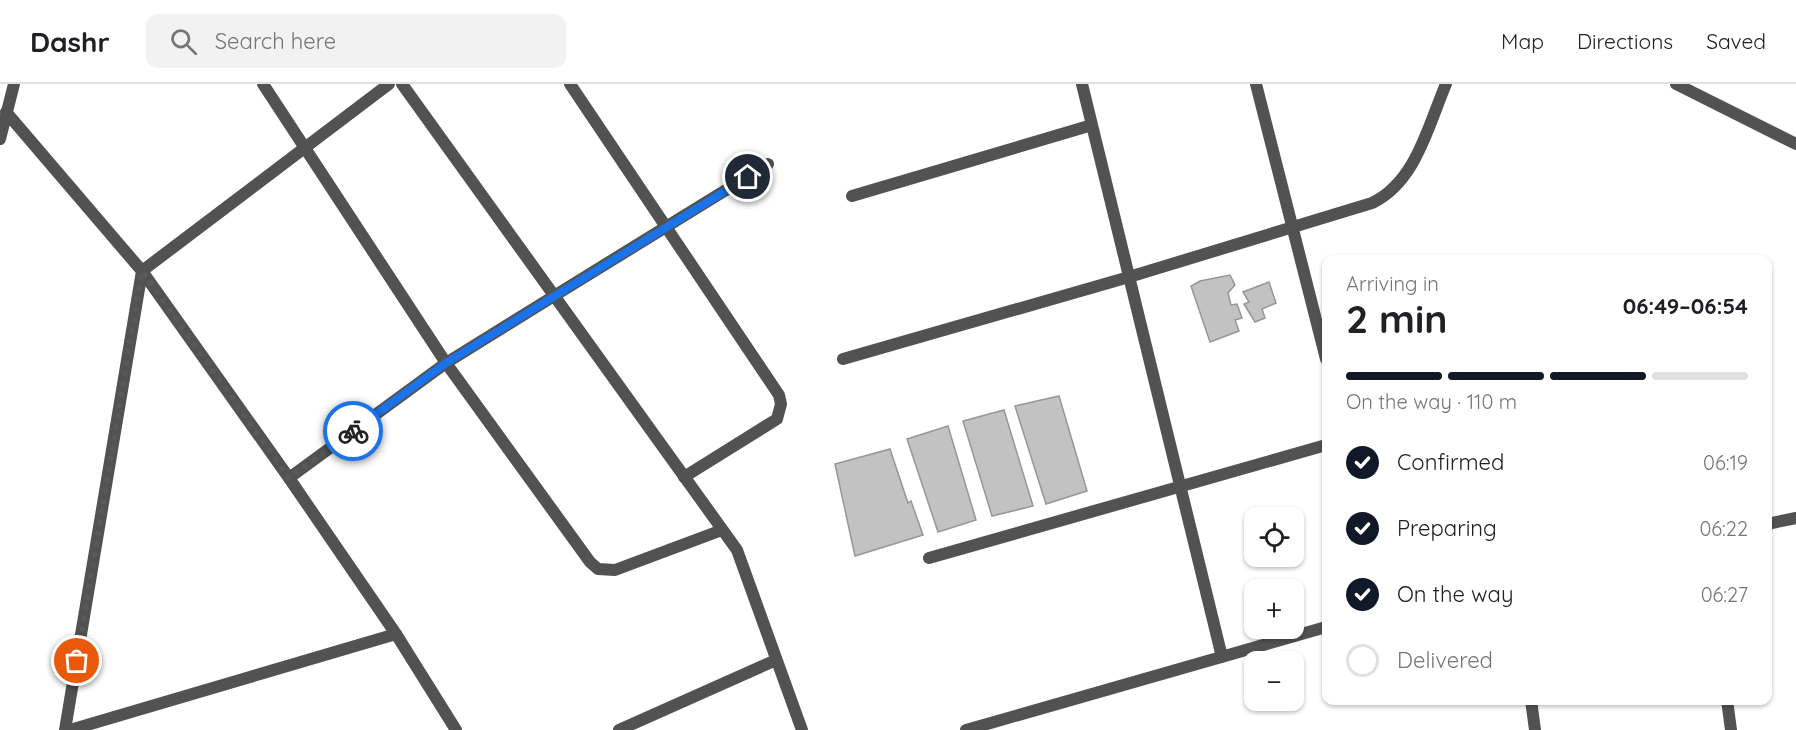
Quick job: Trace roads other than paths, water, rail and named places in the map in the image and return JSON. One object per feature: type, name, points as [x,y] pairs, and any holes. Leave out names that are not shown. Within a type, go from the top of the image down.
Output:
[{"type":"street","points":[[0,139],[14,84]]},
{"type":"street","points":[[263,84],[446,363],[590,562],[598,569],[615,570],[722,530]]},
{"type":"street","points":[[390,84],[142,271],[67,730],[396,634]]},
{"type":"street","points":[[402,84],[737,550],[802,730]]},
{"type":"street","points":[[570,84],[779,395],[781,404],[777,419],[684,477]]},
{"type":"street","points":[[1082,84],[1222,657]]},
{"type":"street","points":[[1256,84],[1322,343]]},
{"type":"street","points":[[843,359],[1129,277],[1372,203],[1394,190],[1411,166],[1446,84]]},
{"type":"street","points":[[1676,84],[1796,144]]},
{"type":"street","points":[[6,112],[142,271],[396,634],[456,730]]},
{"type":"street","points":[[852,196],[1092,125]]},
{"type":"street","points":[[289,478],[446,363],[768,164]]},
{"type":"street","points":[[929,558],[1322,446]]},
{"type":"street","points":[[1772,523],[1796,518]]},
{"type":"street","points":[[966,730],[1006,725],[1322,628]]},
{"type":"street","points":[[618,730],[777,660]]},
{"type":"street","points":[[1532,705],[1535,730]]},
{"type":"street","points":[[1728,705],[1731,730]]}]
